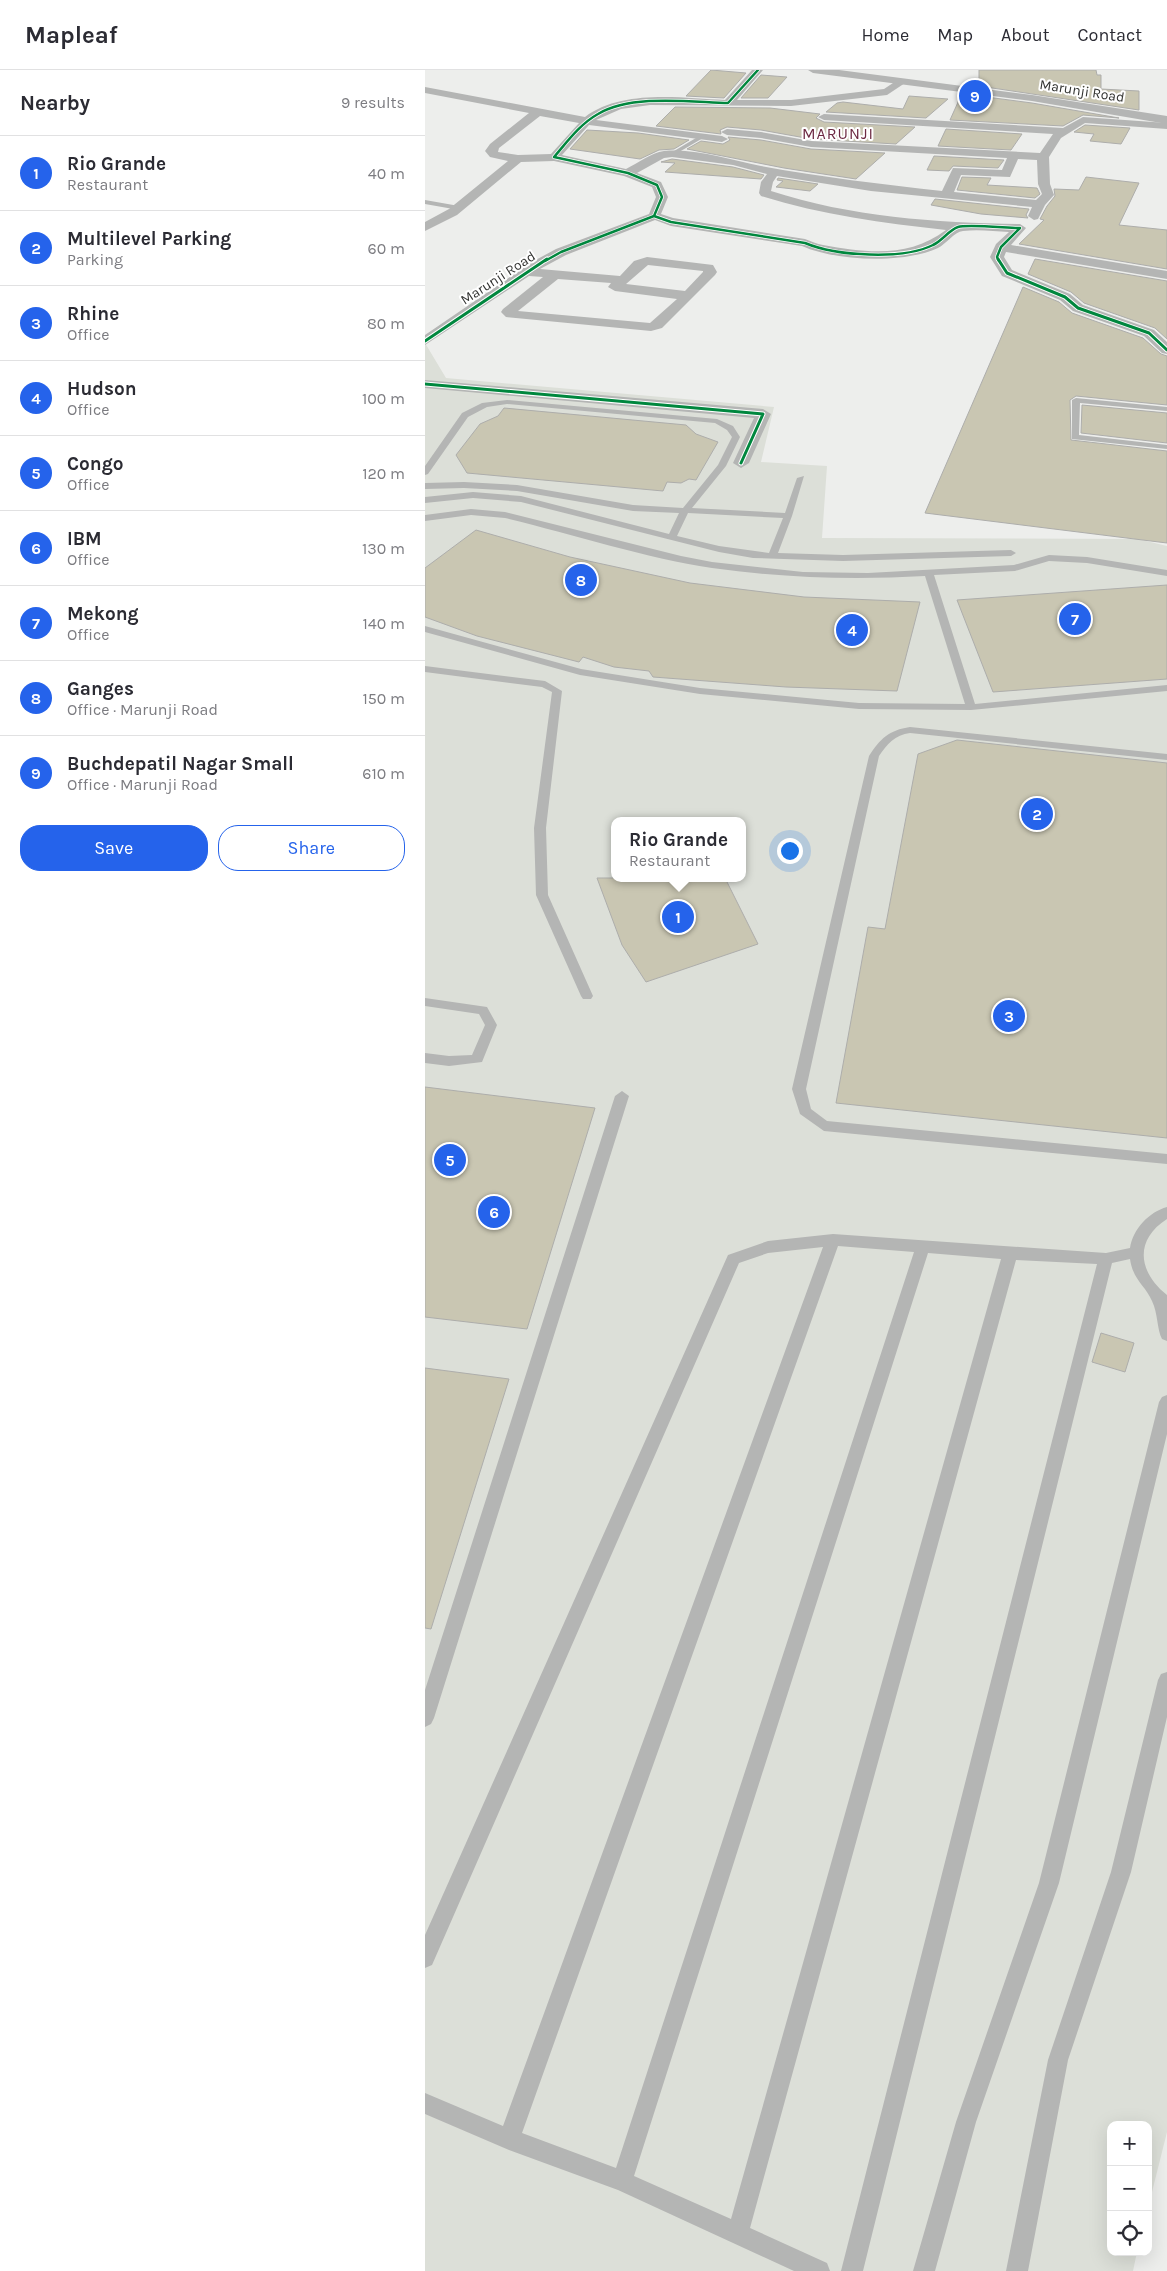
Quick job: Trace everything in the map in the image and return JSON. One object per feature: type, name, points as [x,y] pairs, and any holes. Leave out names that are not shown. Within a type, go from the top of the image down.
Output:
[{"type":"street","points":[[734,162],[736,155],[725,136],[733,111],[758,70]]},
{"type":"street","name":"Marunji Road","points":[[813,70],[903,81],[1167,120]]},
{"type":"street","points":[[554,157],[587,122],[604,110],[637,104],[682,102],[733,111],[887,92],[903,81]]},
{"type":"street","points":[[425,90],[587,122],[701,137],[761,135],[811,144],[1043,157]]},
{"type":"street","points":[[1092,108],[1083,120],[1057,136],[1043,157],[1044,184],[1048,195],[1039,204],[1034,217],[1001,247],[997,257],[1007,273],[1065,297],[1078,308],[1149,334],[1167,350]]},
{"type":"street","points":[[538,112],[494,146],[491,151],[494,155],[518,159],[554,157],[628,173],[657,185],[662,197],[654,216],[671,222],[758,234],[805,243],[819,249],[885,255],[907,254],[934,245],[958,227]]},
{"type":"street","points":[[824,117],[1064,131]]},
{"type":"street","points":[[1083,120],[1167,126]]},
{"type":"street","points":[[628,173],[661,155],[672,154],[734,162],[774,172],[871,187],[1039,204]]},
{"type":"street","points":[[946,195],[957,171],[1006,174],[1014,155]]},
{"type":"street","points":[[425,227],[459,208],[518,159]]},
{"type":"street","points":[[774,172],[767,182],[765,193],[799,204],[909,222],[958,227],[1020,228]]},
{"type":"street","name":"Marunji Road","points":[[425,341],[527,272],[561,252],[654,216]]},
{"type":"street","points":[[1001,247],[1167,275]]},
{"type":"street","points":[[555,274],[508,312],[511,314],[651,327],[657,325],[688,296],[710,272],[708,268],[647,261],[639,264],[615,288],[688,296]]},
{"type":"street","points":[[527,272],[623,280]]},
{"type":"street","points":[[425,384],[763,414],[741,463]]},
{"type":"lane","points":[[672,154],[701,137]]},
{"type":"lane","points":[[425,202],[459,208]]},
{"type":"lane","points":[[1167,409],[1076,400],[1075,437],[1167,447]]},
{"type":"lane","points":[[425,472],[465,416],[485,405],[507,402],[717,421],[730,428],[736,437],[722,466],[685,512],[672,536]]},
{"type":"lane","points":[[772,556],[801,478]]},
{"type":"lane","points":[[788,516],[633,508],[517,488],[464,484],[425,486],[429,500],[473,495],[521,499],[719,549],[772,556],[843,558],[1011,553]]},
{"type":"lane","points":[[425,518],[471,512],[505,515],[681,559],[803,575],[868,576],[1015,568],[1049,558],[1087,560],[1167,573]]},
{"type":"lane","points":[[928,572],[971,707]]},
{"type":"lane","points":[[425,630],[580,672],[700,691],[859,706],[971,707],[1167,688]]},
{"type":"lane","points":[[425,669],[545,684],[557,691],[549,774],[540,828],[542,895],[587,996]]},
{"type":"lane","points":[[1167,756],[910,730],[898,731],[886,738],[874,756],[799,1089],[805,1111],[824,1126],[1167,1160]]},
{"type":"lane","points":[[425,1002],[483,1010],[491,1025],[477,1059],[449,1061],[425,1058]]},
{"type":"lane","points":[[425,1718],[622,1096]]},
{"type":"lane","points":[[1167,1212],[1151,1222],[1141,1236],[1137,1252],[1139,1268],[1143,1276],[1163,1300],[1167,1335]]},
{"type":"lane","points":[[425,1958],[733,1259],[768,1247],[833,1240],[922,1248],[1106,1259],[1137,1252]]},
{"type":"lane","points":[[509,2139],[833,1240]]},
{"type":"lane","points":[[622,2181],[922,1248]]},
{"type":"lane","points":[[738,2232],[1010,1254]]},
{"type":"lane","points":[[852,2271],[1106,1259]]},
{"type":"lane","points":[[924,2271],[965,2122],[1049,1883],[1167,1402]]},
{"type":"lane","points":[[1017,2271],[1057,2060],[1121,1872],[1167,1680]]},
{"type":"lane","points":[[425,2103],[509,2139],[622,2181],[738,2232],[819,2271]]},
{"type":"shaded area","points":[[425,343],[446,378],[774,407],[761,462],[827,466],[822,538],[1138,539],[1167,546],[1167,2132],[1152,2192],[1152,2121],[1107,2121],[1107,2256],[1136,2256],[1133,2271],[425,2271]]},
{"type":"building","points":[[711,70],[746,73],[724,98],[686,96]]},
{"type":"building","points":[[979,70],[1096,70],[1097,75],[1101,75],[1101,89],[1139,91],[1139,110],[979,86]]},
{"type":"building","points":[[761,75],[787,77],[768,98],[741,98]]},
{"type":"building","points":[[909,96],[948,99],[926,118],[826,112],[837,103],[843,102],[903,109]]},
{"type":"building","points":[[979,96],[1119,118],[1083,115],[1063,126],[950,120],[959,100],[979,101]]},
{"type":"building","points":[[675,107],[770,108],[820,114],[816,118],[824,122],[915,127],[896,144],[811,139],[761,130],[727,127],[720,130],[721,134],[656,126]]},
{"type":"building","points":[[1085,125],[1130,128],[1121,144],[1090,141],[1094,134],[1074,132]]},
{"type":"building","points":[[946,129],[1022,134],[1011,150],[938,146]]},
{"type":"building","points":[[587,130],[638,133],[689,140],[674,149],[659,150],[640,159],[570,149]]},
{"type":"building","points":[[728,137],[761,140],[811,149],[885,153],[856,179],[784,168],[687,149],[701,141],[723,144],[730,140]]},
{"type":"building","points":[[934,156],[1004,160],[998,168],[953,166],[949,171],[927,170]]},
{"type":"building","points":[[672,159],[733,167],[764,175],[761,179],[665,172],[675,163],[661,162]]},
{"type":"building","points":[[962,177],[991,178],[987,185],[1037,188],[1040,194],[1035,198],[957,190]]},
{"type":"building","points":[[1086,177],[1139,183],[1119,225],[1167,230],[1167,269],[1019,244],[1044,220],[1040,219],[1055,196],[1054,189],[1079,190]]},
{"type":"building","points":[[778,178],[818,184],[810,191],[776,187],[783,181],[777,180]]},
{"type":"building","points":[[935,199],[1029,209],[1026,215],[1028,218],[981,214],[931,205]]},
{"type":"building","points":[[1035,259],[1167,281],[1167,339],[1155,328],[1084,303],[1071,292],[1028,274]]},
{"type":"building","points":[[1023,287],[1059,302],[1072,313],[1143,338],[1161,354],[1167,356],[1167,405],[1076,396],[1070,400],[1071,440],[1167,451],[1167,543],[925,513]]},
{"type":"building","points":[[1082,405],[1167,413],[1167,443],[1081,433]]},
{"type":"building","points":[[504,408],[686,425],[696,434],[718,442],[696,480],[689,479],[681,483],[667,482],[663,491],[467,473],[456,455],[480,424],[498,416]]},
{"type":"building","points":[[476,530],[570,557],[690,583],[804,597],[920,602],[897,691],[786,687],[653,677],[649,671],[614,667],[583,657],[579,662],[477,636],[425,617],[425,568]]},
{"type":"building","points":[[1167,585],[1167,679],[993,692],[957,600]]},
{"type":"building","points":[[957,740],[1167,763],[1167,1138],[836,1103],[868,927],[885,929],[918,754]]},
{"type":"building","points":[[597,878],[611,878],[611,882],[727,882],[758,944],[646,982],[622,945]]},
{"type":"building","points":[[425,1087],[595,1108],[527,1329],[425,1317]]},
{"type":"building","points":[[1101,1333],[1134,1343],[1125,1372],[1092,1362]]},
{"type":"building","points":[[425,1368],[509,1379],[431,1629],[425,1628]]},
{"type":"cycle path","points":[[425,341],[537,265],[561,252],[654,216],[662,197],[657,185],[628,173],[554,157],[577,130],[591,118],[605,110],[635,103],[666,101],[728,103],[758,70]]},
{"type":"cycle path","points":[[654,216],[671,222],[719,228],[805,243],[819,249],[885,255],[907,254],[934,245],[958,227],[1020,228],[1001,247],[997,257],[1007,273],[1065,297],[1078,308],[1149,333],[1167,350]]},
{"type":"cycle path","points":[[425,384],[763,414],[741,463]]},
{"type":"place","name":"Buchdepatil Nagar Small","points":[[975,96]]},
{"type":"place","name":"Ganges","points":[[581,580]]},
{"type":"place","name":"Mekong","points":[[1075,619]]},
{"type":"place","name":"Hudson","points":[[852,630]]},
{"type":"place","name":"Multilevel Parking","points":[[1037,814]]},
{"type":"place","name":"Rio Grande","points":[[678,917]]},
{"type":"place","name":"Rhine","points":[[1009,1016]]},
{"type":"place","name":"Congo","points":[[450,1160]]},
{"type":"place","name":"IBM","points":[[494,1212]]},
{"type":"district","name":"MARUNJI","points":[[838,133]]}]
